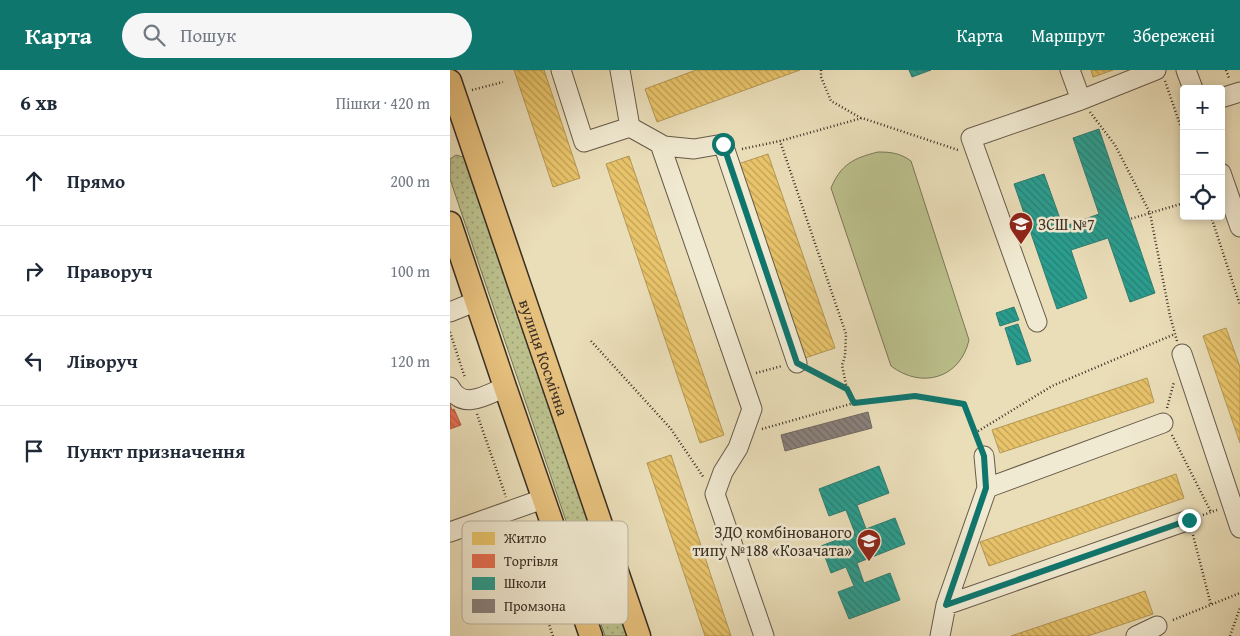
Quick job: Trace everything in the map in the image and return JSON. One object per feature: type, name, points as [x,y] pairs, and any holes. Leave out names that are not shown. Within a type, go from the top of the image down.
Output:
[{"type":"main road","name":"вулиця Космічна","points":[[450,81],[458,128],[598,521]]},
{"type":"main road","points":[[450,223],[551,521]]},
{"type":"main road","name":"вулиця Космічна","points":[[628,605],[639,636]]},
{"type":"main road","points":[[587,624],[591,636]]},
{"type":"street","points":[[561,70],[584,142],[630,127],[664,146],[694,149],[723,144],[797,363]]},
{"type":"street","points":[[620,70],[630,127]]},
{"type":"street","points":[[1070,70],[1081,100]]},
{"type":"street","points":[[1186,70],[1191,85]]},
{"type":"street","points":[[1037,322],[971,138],[1160,74]]},
{"type":"street","points":[[1225,97],[1240,92]]},
{"type":"street","points":[[660,144],[752,409],[738,448],[724,472],[715,494],[764,636]]},
{"type":"street","points":[[1222,175],[1240,227]]},
{"type":"street","points":[[450,312],[477,301]]},
{"type":"street","points":[[1182,354],[1240,528]]},
{"type":"street","points":[[450,387],[459,398],[473,401],[505,387]]},
{"type":"street","points":[[986,488],[1165,425]]},
{"type":"street","points":[[940,636],[946,605],[986,488],[984,456]]},
{"type":"street","points":[[481,521],[543,499]]},
{"type":"street","points":[[946,605],[1189,520]]},
{"type":"street","points":[[450,532],[462,528]]},
{"type":"street","points":[[1136,636],[1157,626]]},
{"type":"path","points":[[821,70],[821,77],[830,101],[862,118],[978,156]]},
{"type":"path","points":[[1160,74],[1182,130]]},
{"type":"path","points":[[472,90],[503,82]]},
{"type":"path","points":[[1081,100],[1115,145],[1150,213],[1170,316],[1182,354]]},
{"type":"path","points":[[726,152],[780,141],[862,118]]},
{"type":"path","points":[[780,141],[846,334],[845,356],[842,365],[847,389],[854,403]]},
{"type":"path","points":[[1130,220],[1180,204]]},
{"type":"path","points":[[1211,220],[1240,305]]},
{"type":"path","points":[[450,332],[513,521]]},
{"type":"path","points":[[975,433],[1052,386],[1175,334]]},
{"type":"path","points":[[591,341],[671,429],[715,494]]},
{"type":"path","points":[[740,376],[797,363],[847,389]]},
{"type":"path","points":[[1174,380],[1165,425],[1211,512]]},
{"type":"path","points":[[742,435],[854,403],[915,396],[964,404],[984,456]]},
{"type":"path","points":[[1210,605],[1189,520],[1232,504]]},
{"type":"path","points":[[1157,626],[1240,593]]},
{"type":"path","points":[[1230,636],[1240,608]]},
{"type":"path","points":[[549,624],[553,636]]},
{"type":"green space","points":[[878,152],[903,156],[911,161],[969,340],[957,364],[938,376],[915,377],[891,366],[831,188],[839,173],[849,163]]},
{"type":"green space","points":[[456,155],[466,158],[591,521],[566,521],[450,179],[450,159]]},
{"type":"green space","points":[[601,624],[627,624],[631,636],[605,636]]},
{"type":"building: Житло","points":[[514,70],[544,70],[580,178],[553,187]]},
{"type":"building: Житло","points":[[696,70],[800,70],[657,122],[645,89]]},
{"type":"building: Житло","points":[[1091,70],[1113,70],[1093,77]]},
{"type":"building: Житло","points":[[768,154],[835,348],[805,358],[738,164]]},
{"type":"building: Житло","points":[[629,156],[724,435],[700,443],[606,164]]},
{"type":"building: Житло","points":[[1226,328],[1240,367],[1240,443],[1203,336]]},
{"type":"building: Житло","points":[[1147,378],[1154,402],[1000,453],[992,430]]},
{"type":"building: Житло","points":[[671,455],[731,636],[705,636],[647,463]]},
{"type":"building: Житло","points":[[1176,474],[1184,498],[989,566],[980,542]]},
{"type":"building: Житло","points":[[1145,591],[1153,614],[1088,636],[1011,636]]},
{"type":"building: Торгівля","points":[[450,404],[461,425],[450,429]]},
{"type":"building: Школи","points":[[909,70],[931,70],[912,77]]},
{"type":"building: Школи","points":[[1099,129],[1155,293],[1130,302],[1108,238],[1071,250],[1087,298],[1057,309],[1014,184],[1044,174],[1063,227],[1099,214],[1073,138]]},
{"type":"building: Школи","points":[[1014,307],[1019,320],[1000,326],[996,313]]},
{"type":"building: Школи","points":[[1018,324],[1031,361],[1017,365],[1005,328]]},
{"type":"building: Школи","points":[[879,466],[889,493],[857,505],[866,529],[895,518],[905,544],[857,563],[864,583],[890,573],[900,600],[849,619],[838,592],[854,586],[846,567],[831,573],[821,546],[855,533],[846,510],[829,516],[819,489]]},
{"type":"building: Промзона","points":[[868,412],[872,428],[785,451],[781,435]]},
{"type":"place","name":"ЗСШ №7","points":[[1021,245]]},
{"type":"place","name":"ЗДО комбінованого типу №188 «Козачата»","points":[[869,562]]},
{"type":"route","points":[[723,144],[797,363],[847,389],[854,403],[915,396],[964,404],[984,456],[986,488],[946,605],[1189,520]]}]
